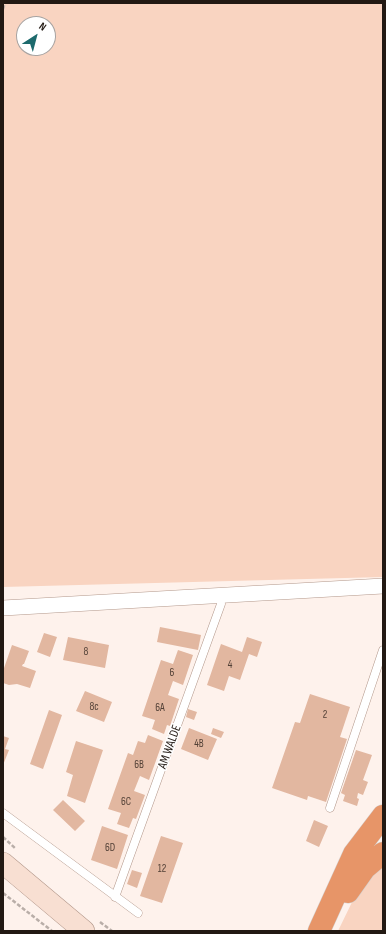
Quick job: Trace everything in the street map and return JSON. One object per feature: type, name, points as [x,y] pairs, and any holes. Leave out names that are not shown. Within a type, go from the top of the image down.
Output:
[{"type":"highway","points":[[319,931],[354,854],[383,816]]},
{"type":"highway","points":[[330,931],[347,894],[365,868],[383,853]]},
{"type":"main road","points":[[3,863],[84,931]]},
{"type":"street","points":[[3,608],[383,586]]},
{"type":"lane","name":"AM WALDE","points":[[115,897],[221,604],[220,596]]},
{"type":"lane","points":[[330,808],[383,650]]},
{"type":"lane","points":[[3,813],[138,913]]},
{"type":"path","points":[[3,9],[5,3]]},
{"type":"path","points":[[3,893],[52,931]]},
{"type":"shaded area","points":[[3,3],[383,3],[383,577],[3,587]]},
{"type":"shaded area","points":[[383,865],[383,931],[338,931],[354,898],[372,873]]},
{"type":"building","points":[[160,627],[201,635],[198,650],[157,642]]},
{"type":"building","points":[[44,633],[57,637],[50,657],[37,652]]},
{"type":"building","points":[[68,637],[109,645],[105,668],[63,660]]},
{"type":"building","points":[[247,637],[262,642],[257,657],[249,654],[240,680],[229,676],[224,691],[207,685],[221,644],[242,652]]},
{"type":"building","points":[[12,645],[29,651],[22,666],[36,671],[30,688],[17,684],[9,685],[3,683],[3,671]]},
{"type":"building","points":[[178,650],[193,655],[183,685],[173,681],[168,695],[179,699],[170,726],[167,725],[164,734],[152,729],[155,720],[142,716],[161,660],[173,664]]},
{"type":"building","points":[[85,691],[112,702],[104,722],[76,711]]},
{"type":"building","points":[[310,694],[350,707],[340,737],[347,739],[326,802],[308,796],[307,800],[272,788],[295,722],[300,723]]},
{"type":"building","points":[[188,709],[197,712],[194,720],[186,717]]},
{"type":"building","points":[[49,710],[62,715],[43,769],[30,764]]},
{"type":"building","points":[[189,728],[217,739],[208,760],[181,749]]},
{"type":"building","points":[[213,728],[224,732],[221,738],[211,734]]},
{"type":"building","points":[[148,735],[163,741],[149,780],[140,776],[134,791],[145,795],[136,819],[133,818],[129,828],[117,824],[121,813],[108,809],[128,753],[133,755],[138,741],[145,743]]},
{"type":"building","points":[[3,736],[9,738],[5,749],[9,750],[3,765]]},
{"type":"building","points":[[76,741],[103,750],[85,803],[67,796],[73,775],[66,772]]},
{"type":"building","points":[[356,750],[372,755],[363,780],[368,782],[363,795],[358,793],[357,798],[359,799],[357,806],[343,801],[345,795],[341,793]]},
{"type":"building","points":[[63,800],[85,821],[75,831],[53,810]]},
{"type":"building","points":[[314,820],[328,826],[319,847],[306,841]]},
{"type":"building","points":[[102,826],[128,835],[117,869],[91,860]]},
{"type":"building","points":[[161,836],[183,843],[162,903],[140,896]]},
{"type":"building","points":[[132,870],[142,873],[137,888],[127,884]]}]
